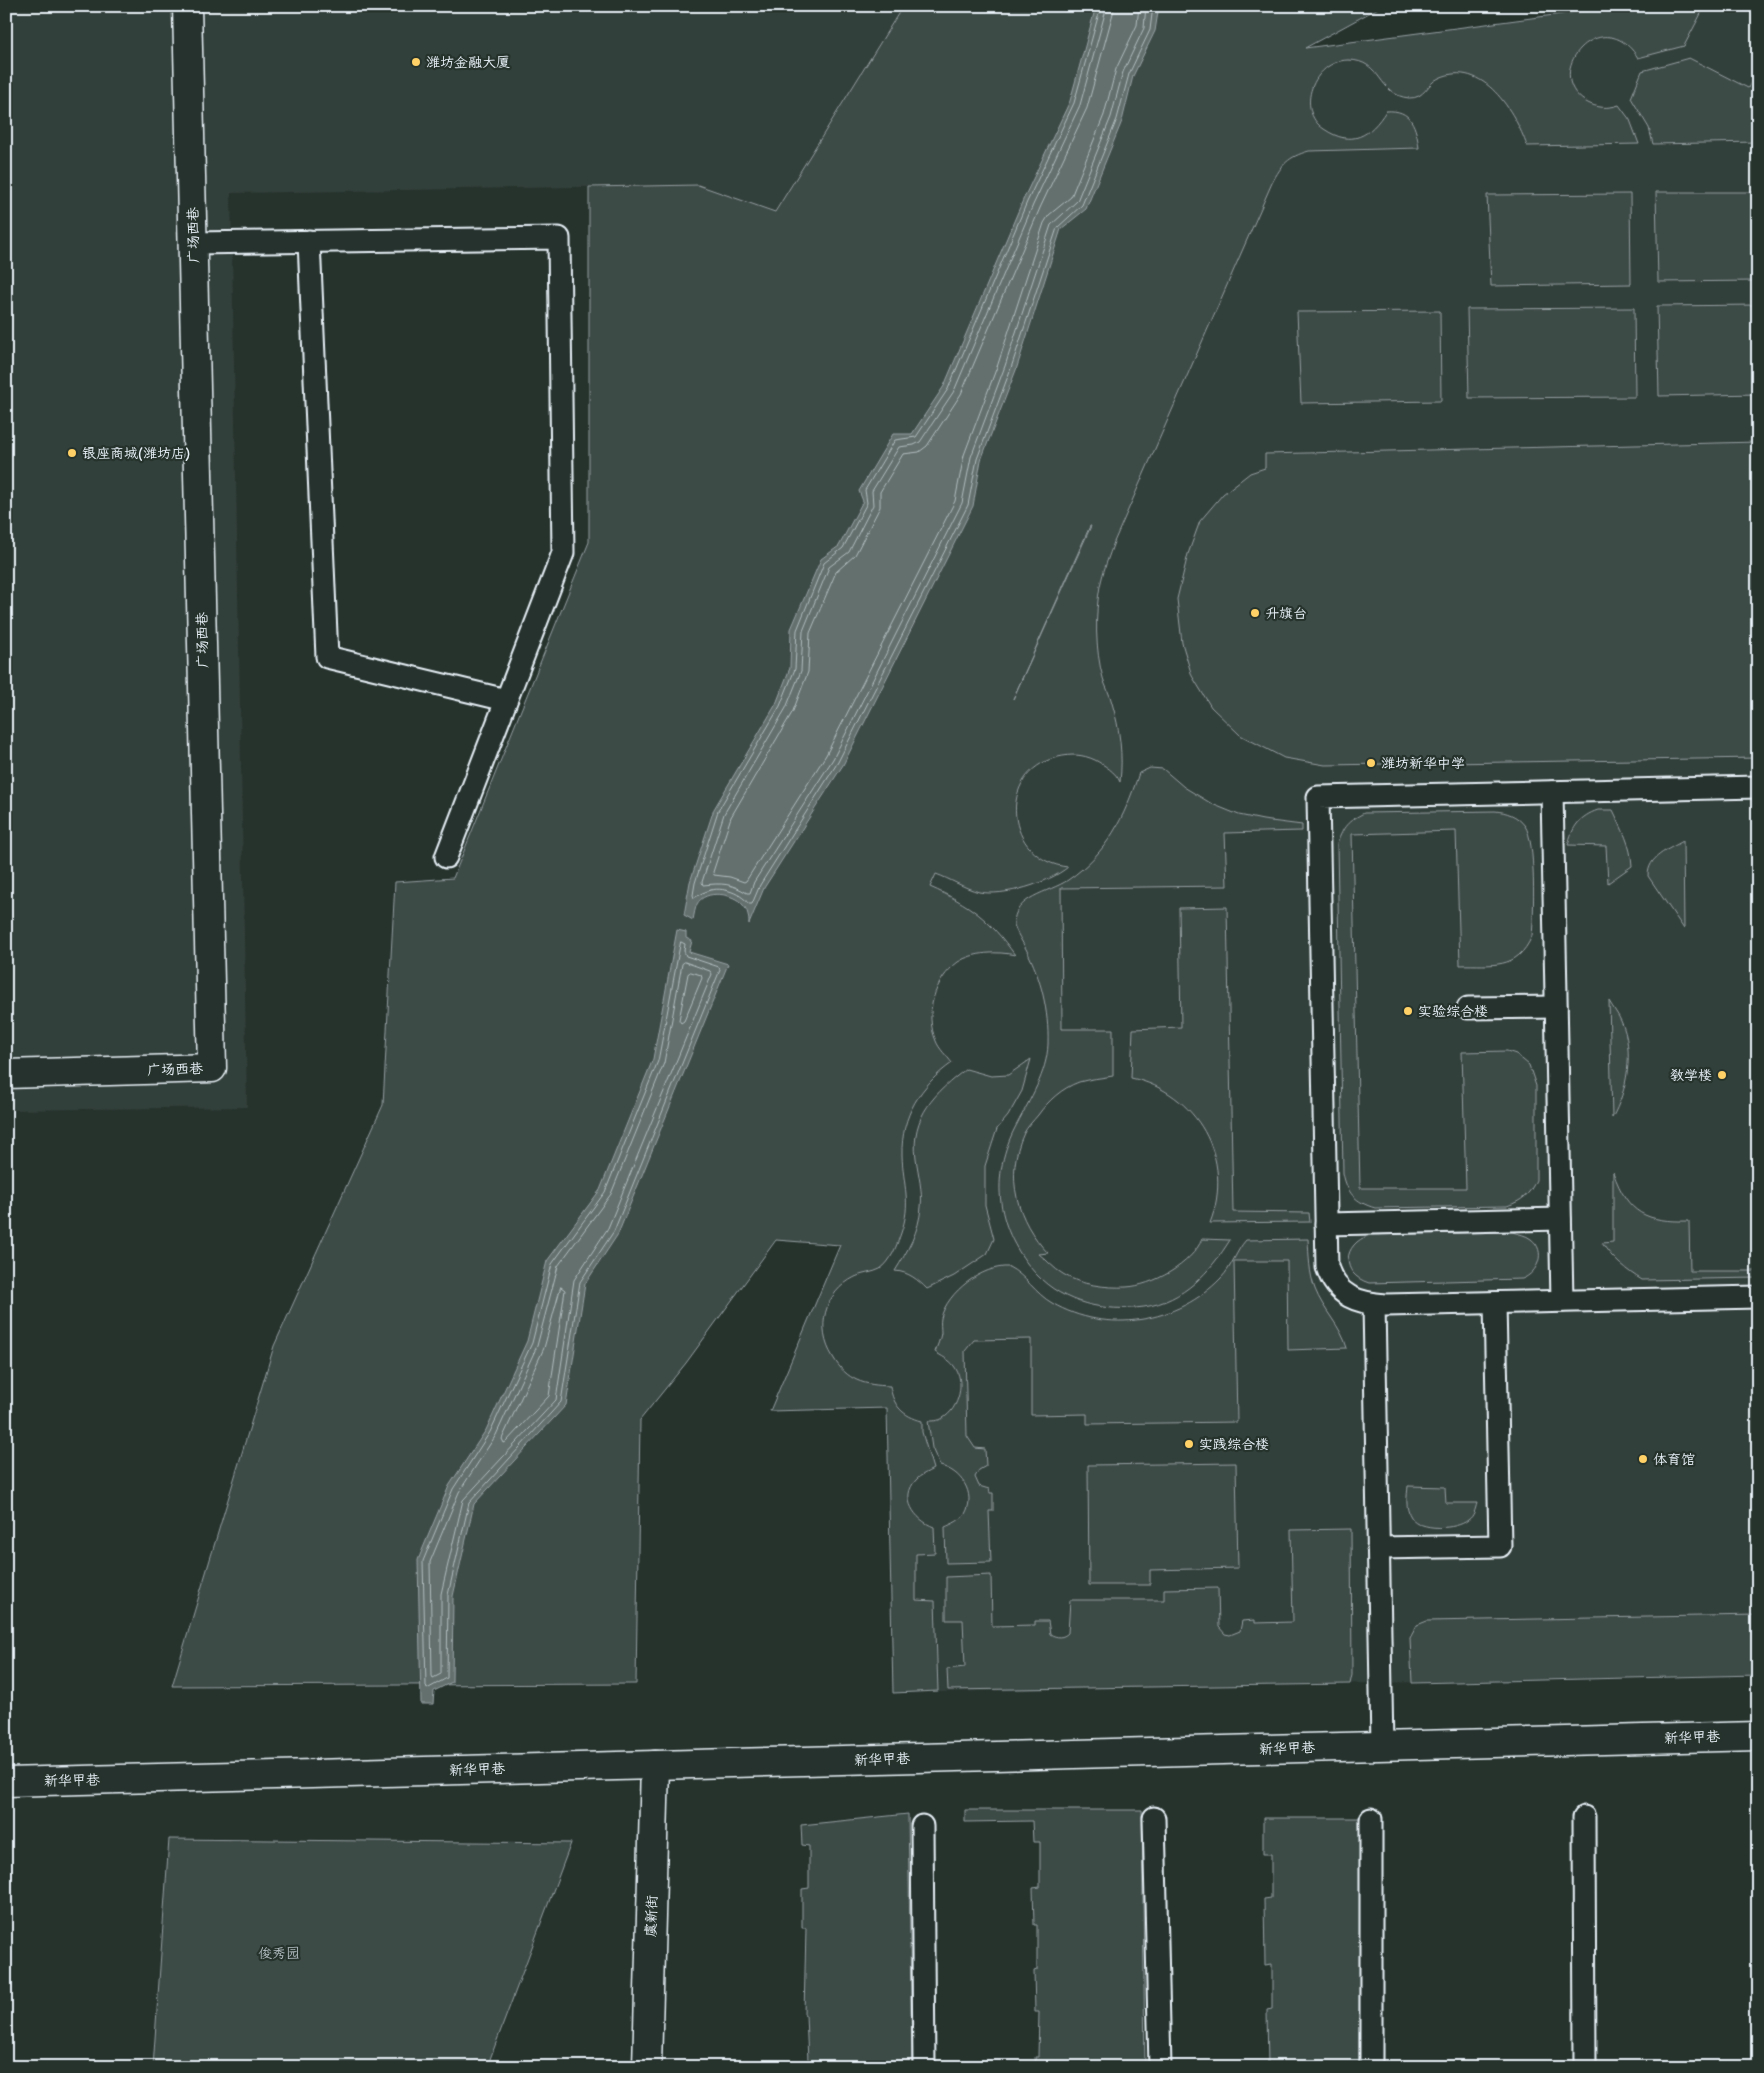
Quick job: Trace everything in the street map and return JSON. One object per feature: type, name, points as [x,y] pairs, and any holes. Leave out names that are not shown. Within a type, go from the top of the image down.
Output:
[{"type":"street","name":"广场西巷","points":[[6,1074],[212,1068],[187,6]]},
{"type":"street","name":"新华甲巷","points":[[6,1782],[1758,1736]]},
{"type":"street","name":"虞新街","points":[[647,2067],[655,1765]]},
{"type":"lane","points":[[193,243],[559,238],[563,553],[446,857]]},
{"type":"lane","points":[[309,241],[327,657],[506,700]]},
{"type":"lane","points":[[1758,788],[1318,797],[1327,1268],[1334,1282],[1348,1296],[1358,1301],[1374,1304],[1758,1297]]},
{"type":"lane","points":[[1552,792],[1562,1301]]},
{"type":"lane","points":[[1468,1008],[1556,1007]]},
{"type":"lane","points":[[1326,1224],[1560,1219]]},
{"type":"lane","points":[[1378,1548],[1500,1546],[1495,1303]]},
{"type":"lane","points":[[1374,1304],[1382,1746]]},
{"type":"lane","points":[[1584,1817],[1585,2067]]},
{"type":"lane","points":[[1154,1818],[1160,2067]]},
{"type":"lane","points":[[1371,1819],[1371,2067]]},
{"type":"lane","points":[[922,1826],[924,2067]]},
{"type":"shaded area","points":[[6,6],[903,6],[775,212],[698,185],[231,193],[247,1107],[6,1110]]},
{"type":"shaded area","name":"潍坊新华中学","points":[[1622,6],[1758,6],[1758,1675],[893,1693],[887,1408],[770,1411],[840,1245],[930,887],[1303,48]]},
{"type":"green space","points":[[903,6],[1382,6],[1305,48],[1622,6],[1705,6],[1684,46],[1638,58],[1624,42],[1609,37],[1594,39],[1581,48],[1573,60],[1569,75],[1573,89],[1586,102],[1594,106],[1610,107],[1619,105],[1630,120],[1639,144],[1527,146],[1522,132],[1505,104],[1483,82],[1470,75],[1455,74],[1439,78],[1419,96],[1414,98],[1399,96],[1391,91],[1374,71],[1359,62],[1348,60],[1336,62],[1317,77],[1310,99],[1311,110],[1315,121],[1324,129],[1343,138],[1360,136],[1374,127],[1386,111],[1395,111],[1407,116],[1411,121],[1419,148],[1309,151],[1286,162],[1272,183],[1114,542],[1101,580],[1097,608],[1097,644],[1100,667],[1115,713],[1119,733],[1121,752],[1120,782],[1116,775],[1106,767],[1095,760],[1081,756],[1058,757],[1038,766],[1024,780],[1017,797],[1016,815],[1021,834],[1031,849],[1047,861],[1068,867],[1050,878],[1013,891],[979,892],[936,874],[930,887],[957,900],[978,914],[997,932],[1015,955],[986,953],[971,956],[958,962],[950,969],[937,988],[931,1008],[933,1030],[937,1044],[952,1063],[922,1091],[909,1114],[905,1127],[902,1155],[906,1212],[898,1243],[884,1266],[855,1277],[836,1292],[826,1312],[824,1335],[833,1357],[844,1372],[864,1383],[890,1386],[896,1405],[904,1413],[922,1421],[922,1432],[933,1469],[916,1480],[911,1487],[909,1501],[915,1514],[934,1527],[935,1553],[916,1554],[916,1600],[935,1601],[938,1691],[893,1693],[887,1408],[770,1411],[840,1245],[776,1240],[686,1363],[640,1420],[636,1684],[172,1686],[274,1346],[383,1105],[395,882],[453,878],[589,542],[589,187],[698,185],[775,212]],"holes":[[[1090,526],[1091,526],[1013,699]]]},
{"type":"green space","points":[[1689,58],[1748,88],[1758,69],[1758,142],[1653,144],[1649,128],[1631,98],[1642,71]]},
{"type":"green space","points":[[1656,192],[1758,192],[1758,281],[1658,282]]},
{"type":"green space","points":[[1630,194],[1631,284],[1491,286],[1487,195]]},
{"type":"green space","points":[[1758,305],[1758,394],[1659,396],[1657,306]]},
{"type":"green space","points":[[1634,308],[1635,397],[1469,398],[1467,309]]},
{"type":"green space","points":[[1440,311],[1441,401],[1301,403],[1297,312]]},
{"type":"green space","points":[[1758,442],[1758,758],[1325,765],[1284,758],[1240,735],[1211,707],[1192,676],[1182,643],[1177,599],[1188,554],[1200,521],[1223,494],[1250,473],[1265,468],[1265,454]]},
{"type":"green space","points":[[1150,768],[1163,769],[1184,787],[1212,804],[1239,815],[1302,825],[1302,831],[1225,833],[1227,886],[1061,888],[1062,1029],[1113,1029],[1113,1076],[1083,1081],[1056,1095],[1024,1133],[1015,1165],[1015,1181],[1017,1197],[1028,1227],[1048,1253],[1039,1254],[1060,1272],[1077,1281],[1102,1286],[1126,1287],[1147,1283],[1170,1272],[1190,1257],[1202,1239],[1230,1240],[1205,1274],[1184,1292],[1158,1304],[1144,1307],[1100,1307],[1072,1299],[1059,1293],[1047,1284],[1036,1274],[1023,1257],[1012,1240],[1005,1222],[1001,1203],[1000,1183],[1002,1164],[1008,1144],[1045,1065],[1048,1044],[1047,1019],[1040,983],[1014,925],[1015,915],[1026,901],[1068,880],[1094,858],[1113,833],[1127,805],[1139,773]]},
{"type":"green space","points":[[1598,810],[1613,810],[1625,837],[1631,858],[1632,866],[1608,883],[1606,846],[1568,845],[1578,823],[1586,815]]},
{"type":"green space","points":[[1503,812],[1518,819],[1525,826],[1529,834],[1533,862],[1534,896],[1532,936],[1526,947],[1511,960],[1493,965],[1460,965],[1456,831],[1352,834],[1360,1188],[1466,1188],[1462,1052],[1507,1051],[1516,1054],[1529,1065],[1536,1086],[1536,1180],[1525,1196],[1507,1206],[1375,1208],[1362,1203],[1353,1196],[1347,1186],[1343,1173],[1337,844],[1347,825],[1364,813]]},
{"type":"green space","points":[[1683,841],[1684,929],[1648,876],[1651,863],[1660,854]]},
{"type":"green space","points":[[1227,907],[1233,1212],[1309,1213],[1310,1222],[1210,1223],[1216,1199],[1217,1175],[1213,1153],[1205,1132],[1192,1113],[1175,1098],[1154,1086],[1131,1078],[1133,1029],[1181,1027],[1179,908]]},
{"type":"green space","points":[[1609,1001],[1620,1018],[1628,1045],[1625,1084],[1612,1118]]},
{"type":"green space","points":[[1031,1059],[1022,1091],[1008,1116],[997,1129],[985,1166],[985,1205],[994,1239],[987,1254],[954,1276],[927,1289],[909,1275],[895,1271],[912,1240],[920,1216],[921,1195],[915,1143],[921,1117],[935,1096],[966,1069],[991,1076],[1008,1075]]},
{"type":"green space","points":[[1613,1172],[1625,1198],[1640,1213],[1661,1220],[1689,1221],[1690,1271],[1758,1271],[1758,1278],[1642,1280],[1631,1273],[1615,1259],[1602,1243],[1613,1242]]},
{"type":"green space","points":[[1512,1232],[1529,1238],[1539,1249],[1536,1267],[1528,1276],[1522,1279],[1369,1283],[1360,1279],[1349,1266],[1348,1259],[1354,1245],[1370,1235]]},
{"type":"green space","points":[[1308,1239],[1310,1271],[1315,1289],[1318,1297],[1341,1332],[1347,1348],[1288,1350],[1287,1261],[1234,1261],[1237,1422],[1087,1424],[1087,1414],[1031,1415],[1031,1339],[974,1340],[965,1351],[967,1436],[975,1448],[985,1449],[986,1466],[979,1470],[975,1477],[979,1486],[989,1489],[990,1493],[993,1493],[993,1511],[989,1511],[991,1562],[946,1563],[945,1527],[956,1522],[965,1514],[969,1498],[968,1491],[960,1477],[947,1468],[940,1466],[932,1448],[928,1421],[940,1420],[949,1414],[957,1402],[959,1394],[960,1379],[958,1372],[950,1362],[935,1352],[941,1336],[941,1320],[945,1308],[958,1290],[988,1270],[1009,1267],[1015,1270],[1046,1299],[1073,1313],[1096,1319],[1118,1321],[1141,1319],[1163,1314],[1184,1305],[1204,1293],[1225,1274],[1246,1240]]},
{"type":"green space","points":[[1236,1463],[1238,1568],[1150,1570],[1150,1585],[1089,1585],[1088,1465]]},
{"type":"green space","points":[[1408,1486],[1445,1487],[1446,1503],[1477,1503],[1473,1515],[1456,1526],[1438,1528],[1415,1522],[1408,1510]]},
{"type":"green space","points":[[1351,1529],[1352,1675],[1350,1684],[948,1690],[947,1669],[965,1667],[963,1620],[946,1620],[946,1577],[991,1575],[992,1626],[1035,1625],[1035,1621],[1048,1621],[1050,1634],[1060,1637],[1068,1633],[1070,1600],[1164,1600],[1164,1589],[1218,1588],[1219,1627],[1225,1634],[1230,1635],[1240,1631],[1242,1621],[1255,1620],[1255,1623],[1293,1622],[1291,1530]]},
{"type":"green space","points":[[1758,1615],[1758,1675],[1412,1683],[1410,1638],[1417,1625],[1427,1621]]},
{"type":"green space","points":[[965,1810],[1142,1810],[1145,2067],[1036,2067],[1035,2057],[1038,2057],[1039,2012],[1035,2012],[1034,1971],[1037,1970],[1037,1925],[1034,1925],[1033,1888],[1040,1887],[1040,1842],[1033,1842],[1032,1821],[965,1822]]},
{"type":"green space","points":[[908,1814],[912,2067],[804,2067],[804,2061],[808,2061],[806,2015],[804,2014],[806,1928],[802,1928],[802,1889],[809,1888],[809,1846],[802,1845],[801,1825]]},
{"type":"green space","points":[[1263,1818],[1360,1818],[1359,2067],[1268,2067],[1267,2010],[1272,2009],[1272,1964],[1265,1965],[1264,1899],[1271,1898],[1271,1854],[1263,1854]]},
{"type":"green space","name":"俊秀园","points":[[169,1839],[571,1843],[487,2067],[153,2067]]},
{"type":"water","points":[[1096,6],[1157,6],[1155,31],[1133,76],[1122,121],[1086,209],[1061,229],[1016,370],[981,460],[973,506],[843,765],[764,888],[749,924],[745,907],[739,901],[720,894],[706,896],[701,899],[696,906],[693,920],[684,915],[690,882],[714,809],[776,704],[790,668],[791,629],[821,559],[839,546],[863,501],[859,491],[893,434],[912,434],[944,386],[1023,200],[1070,101]]},
{"type":"water","points":[[677,930],[686,932],[686,938],[692,941],[689,952],[728,964],[618,1234],[585,1284],[566,1405],[474,1504],[453,1596],[452,1682],[434,1691],[433,1704],[421,1704],[418,1560],[449,1486],[486,1430],[527,1341],[547,1261],[600,1190],[653,1059]]},
{"type":"place","name":"潍坊金融大厦","points":[[416,62]]},
{"type":"place","name":"银座商城(潍坊店)","points":[[72,453]]},
{"type":"place","name":"升旗台","points":[[1255,613]]},
{"type":"place","name":"潍坊新华中学","points":[[1371,763]]},
{"type":"place","name":"实验综合楼","points":[[1408,1011]]},
{"type":"place","name":"教学楼","points":[[1722,1075]]},
{"type":"place","name":"实践综合楼","points":[[1189,1444]]},
{"type":"place","name":"体育馆","points":[[1643,1459]]}]
